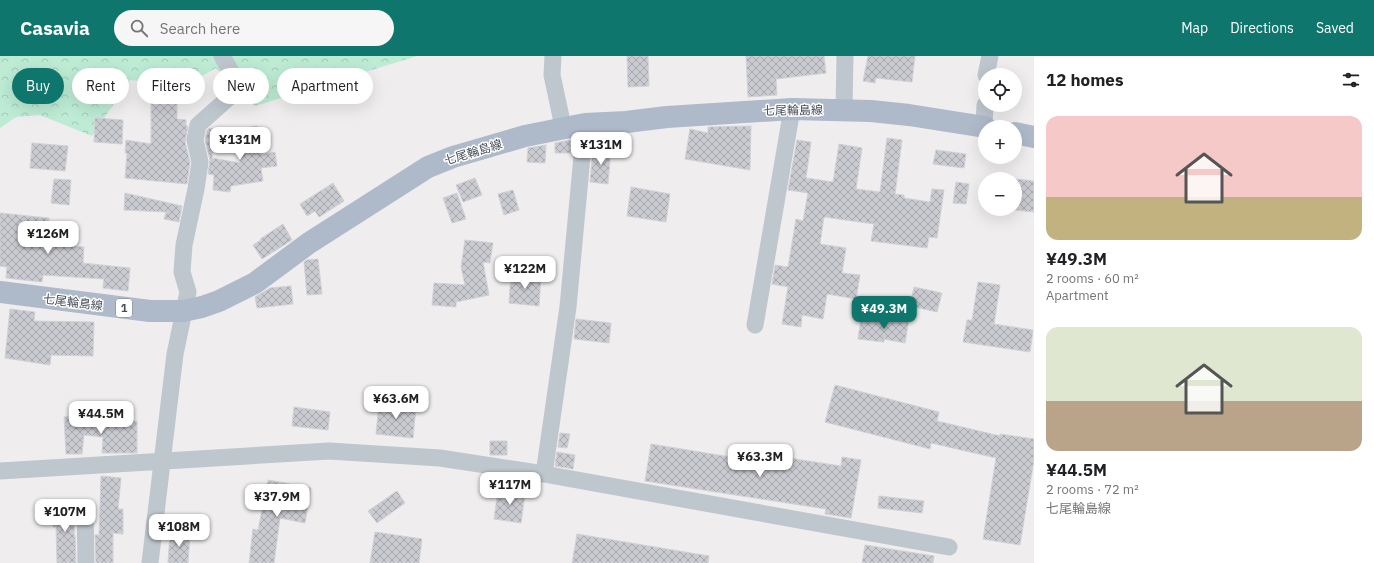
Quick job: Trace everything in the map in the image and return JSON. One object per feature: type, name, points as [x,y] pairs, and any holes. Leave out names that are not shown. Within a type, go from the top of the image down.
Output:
[{"type":"main road","name":"七尾輪島線","points":[[0,292],[150,311],[183,311],[219,301],[255,284],[309,243],[428,167],[453,157],[517,139],[585,124],[792,109],[844,110],[909,115],[978,126]]},
{"type":"main road","points":[[1022,134],[1034,136]]},
{"type":"street","points":[[150,563],[174,354],[188,292],[182,272],[184,245],[200,162],[195,140],[198,125],[234,93],[233,75],[222,56]]},
{"type":"street","points":[[553,56],[552,76],[561,118],[562,130]]},
{"type":"street","points":[[844,110],[845,56]]},
{"type":"street","points":[[987,68],[990,56]]},
{"type":"street","points":[[755,325],[792,109]]},
{"type":"street","points":[[544,474],[568,307],[585,124]]},
{"type":"street","points":[[0,470],[329,451],[440,458],[544,474],[949,546]]},
{"type":"street","points":[[85,510],[86,563]]},
{"type":"green space","points":[[0,56],[417,56],[373,70],[373,68],[277,68],[277,99],[269,102],[269,68],[213,68],[213,70],[205,74],[205,68],[137,68],[137,81],[130,80],[129,81],[129,68],[72,68],[72,104],[114,104],[92,136],[40,115],[16,117],[0,128]]},
{"type":"building","points":[[627,56],[648,56],[649,86],[628,87]]},
{"type":"building","points":[[746,56],[824,56],[826,73],[776,79],[777,95],[748,97]]},
{"type":"building","points":[[868,56],[915,56],[912,82],[876,78],[875,83],[863,81]]},
{"type":"building","points":[[151,104],[177,104],[177,119],[186,120],[186,126],[188,126],[185,142],[190,162],[187,184],[125,178],[127,153],[125,153],[126,140],[151,144]]},
{"type":"building","points":[[95,118],[123,120],[122,144],[94,142]]},
{"type":"building","points":[[257,126],[261,155],[275,152],[277,166],[261,168],[263,181],[231,186],[230,192],[213,190],[214,175],[208,174],[210,160],[205,140],[207,130],[210,128],[214,129],[212,158],[240,163],[237,129]]},
{"type":"building","points":[[751,126],[750,170],[685,159],[690,129],[708,133],[708,127]]},
{"type":"building","points":[[887,138],[902,140],[895,194],[904,195],[904,198],[930,202],[932,189],[944,190],[937,238],[929,237],[927,248],[871,241],[874,224],[824,217],[820,244],[846,248],[842,273],[860,275],[856,299],[827,294],[823,319],[802,315],[801,327],[782,324],[788,287],[772,284],[775,265],[788,267],[796,219],[803,221],[808,193],[788,190],[797,140],[811,142],[806,178],[833,182],[839,144],[862,148],[856,189],[880,192]]},
{"type":"building","points":[[574,140],[572,153],[555,153],[555,143]]},
{"type":"building","points":[[32,143],[68,146],[65,171],[30,168]]},
{"type":"building","points":[[546,145],[545,163],[527,162],[528,148]]},
{"type":"building","points":[[593,148],[611,149],[608,184],[590,182]]},
{"type":"building","points":[[936,150],[966,154],[964,168],[933,164]]},
{"type":"building","points":[[475,178],[482,195],[463,202],[456,185]]},
{"type":"building","points":[[54,179],[71,180],[69,205],[51,203]]},
{"type":"building","points":[[1022,180],[1034,181],[1034,212],[1022,211]]},
{"type":"building","points":[[956,182],[969,184],[966,204],[953,203]]},
{"type":"building","points":[[333,183],[344,201],[319,217],[315,211],[307,216],[300,204]]},
{"type":"building","points":[[631,187],[670,194],[666,222],[627,216]]},
{"type":"building","points":[[513,190],[519,210],[504,215],[498,194]]},
{"type":"building","points":[[125,193],[182,206],[179,222],[164,219],[166,212],[124,210]]},
{"type":"building","points":[[457,193],[466,219],[452,223],[443,198]]},
{"type":"building","points":[[0,213],[49,218],[46,244],[84,247],[83,263],[130,268],[128,291],[103,288],[104,279],[43,275],[42,282],[6,278],[7,267],[0,266]]},
{"type":"building","points":[[283,224],[292,240],[262,259],[253,245]]},
{"type":"building","points":[[465,240],[493,243],[490,263],[483,262],[489,295],[456,302],[456,307],[432,305],[434,283],[465,285],[461,267]]},
{"type":"building","points":[[318,259],[322,294],[307,295],[304,262],[307,260]]},
{"type":"building","points":[[511,273],[541,276],[539,306],[509,303]]},
{"type":"building","points":[[978,282],[1000,285],[994,324],[1033,330],[1030,352],[963,342],[967,320],[972,320]]},
{"type":"building","points":[[291,286],[293,304],[257,308],[255,297],[270,288]]},
{"type":"building","points":[[914,287],[942,293],[937,312],[910,306]]},
{"type":"building","points":[[10,309],[35,312],[34,321],[94,322],[93,356],[51,355],[50,365],[5,358]]},
{"type":"building","points":[[893,316],[909,319],[905,343],[884,339],[884,342],[858,339],[861,318],[892,322]]},
{"type":"building","points":[[576,319],[611,323],[609,343],[574,339]]},
{"type":"building","points":[[835,385],[939,412],[937,421],[1000,436],[1000,434],[1034,439],[1034,460],[1020,545],[983,539],[996,458],[931,443],[930,449],[825,422]]},
{"type":"building","points":[[379,403],[416,407],[413,438],[376,434]]},
{"type":"building","points":[[294,407],[330,412],[328,430],[292,426]]},
{"type":"building","points":[[92,415],[92,421],[137,421],[137,453],[102,453],[103,437],[84,435],[82,454],[66,454],[64,417]]},
{"type":"building","points":[[560,433],[570,434],[567,448],[558,447]]},
{"type":"building","points":[[490,441],[507,441],[507,455],[490,455]]},
{"type":"building","points":[[651,444],[749,460],[750,452],[841,466],[842,457],[861,460],[851,518],[825,514],[826,509],[645,481]]},
{"type":"building","points":[[557,452],[575,455],[573,469],[555,466]]},
{"type":"building","points":[[101,476],[121,478],[118,509],[123,509],[123,534],[113,533],[113,563],[96,563],[95,535],[99,535]]},
{"type":"building","points":[[268,480],[311,488],[305,523],[280,518],[274,563],[249,563],[253,529],[258,530]]},
{"type":"building","points":[[498,490],[525,494],[521,523],[494,519]]},
{"type":"building","points":[[397,491],[405,503],[377,523],[368,511]]},
{"type":"building","points":[[879,496],[924,501],[922,513],[878,508]]},
{"type":"building","points":[[55,504],[76,507],[74,535],[76,563],[57,563],[56,527],[53,527]]},
{"type":"building","points":[[375,532],[422,539],[419,563],[370,563]]},
{"type":"building","points":[[170,533],[190,534],[188,563],[168,563]]},
{"type":"building","points":[[577,534],[709,556],[708,563],[572,563]]},
{"type":"building","points":[[865,545],[934,556],[933,563],[862,563]]}]
